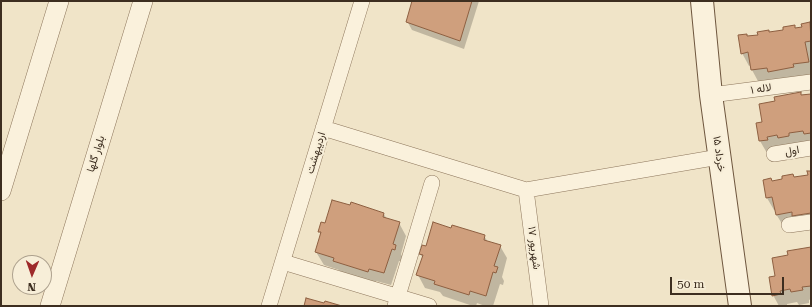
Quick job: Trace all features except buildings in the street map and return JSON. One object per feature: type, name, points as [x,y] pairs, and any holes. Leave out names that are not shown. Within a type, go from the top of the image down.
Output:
[{"type":"main road","name":"۱۵ خرداد","points":[[702,1],[711,95],[740,306]]},
{"type":"street","points":[[1,191],[59,1]]},
{"type":"street","name":"بلوار گلها","points":[[50,306],[143,1]]},
{"type":"street","name":"اردیبهشت","points":[[269,306],[362,1]]},
{"type":"street","name":"لاله ۱","points":[[711,95],[811,82]]},
{"type":"street","points":[[323,128],[526,190],[719,157]]},
{"type":"street","name":"اول","points":[[774,154],[811,148]]},
{"type":"street","points":[[396,301],[432,183]]},
{"type":"street","name":"۱۷ شهریور","points":[[526,190],[541,306]]},
{"type":"street","points":[[789,225],[811,222]]},
{"type":"street","points":[[283,262],[396,301],[429,306]]}]
